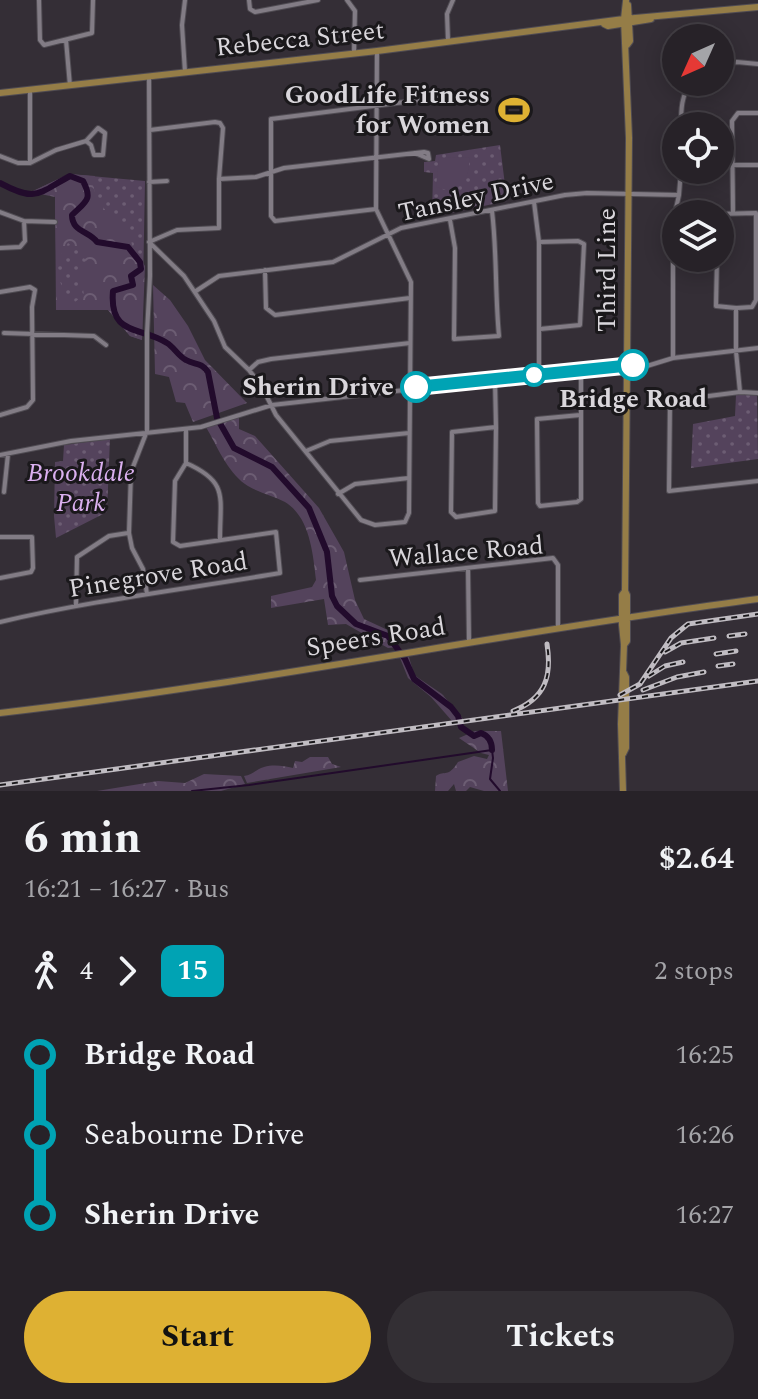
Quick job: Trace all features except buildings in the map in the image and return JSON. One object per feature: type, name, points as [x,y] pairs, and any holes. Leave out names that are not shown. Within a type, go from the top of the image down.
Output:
[{"type":"main road","name":"Third Line","points":[[623,791],[621,724],[624,645],[621,641],[624,616],[622,595],[625,591],[627,45],[630,41],[626,0]]},
{"type":"main road","name":"Rebecca Street","points":[[0,93],[758,7]]},
{"type":"main road","name":"Speers Road","points":[[0,713],[111,700],[624,616],[758,599]]},
{"type":"street","points":[[39,0],[41,43],[92,33],[93,0]]},
{"type":"street","points":[[185,0],[182,25],[185,72]]},
{"type":"street","points":[[249,0],[250,9],[255,12],[318,0]]},
{"type":"street","points":[[347,0],[355,11],[354,53]]},
{"type":"street","points":[[448,42],[447,14],[453,0]]},
{"type":"street","points":[[66,40],[70,86]]},
{"type":"street","points":[[149,242],[196,291],[225,347],[249,370],[276,415],[361,520],[375,525],[405,522],[409,513],[411,282],[376,209],[377,51]]},
{"type":"street","points":[[734,63],[758,64]]},
{"type":"street","points":[[147,594],[143,569],[132,548],[129,533],[131,472],[147,431],[149,77]]},
{"type":"street","points":[[30,90],[30,163]]},
{"type":"street","points":[[376,209],[275,221],[271,216],[271,119],[444,97]]},
{"type":"street","points":[[734,118],[738,113],[758,113]]},
{"type":"street","points":[[149,130],[220,123],[223,128],[219,228],[177,230],[149,242]]},
{"type":"street","points":[[0,156],[18,163],[30,163],[56,150],[86,141],[96,129],[103,129],[105,133],[105,153],[101,157],[95,156],[86,141]]},
{"type":"street","points":[[219,179],[256,177],[284,168],[415,153]]},
{"type":"street","points":[[734,165],[758,165]]},
{"type":"street","points":[[149,182],[167,181]]},
{"type":"street","points":[[673,358],[673,222],[680,184]]},
{"type":"street","name":"Tansley Drive","points":[[196,291],[219,276],[333,262],[401,228],[587,193],[679,195]]},
{"type":"street","points":[[534,202],[539,242],[539,374]]},
{"type":"street","points":[[449,219],[455,248],[454,339],[499,336],[492,211]]},
{"type":"street","points":[[0,212],[24,221],[55,222]]},
{"type":"street","points":[[717,272],[716,306],[736,308],[755,304],[758,266],[756,213],[734,213]]},
{"type":"street","points":[[0,248],[20,247],[25,241],[24,221]]},
{"type":"street","points":[[539,242],[578,241],[584,244],[580,325],[540,329]]},
{"type":"street","points":[[265,270],[266,308],[275,315],[410,298]]},
{"type":"street","points":[[0,292],[30,287],[35,290],[31,404],[0,415]]},
{"type":"street","points":[[736,308],[740,392]]},
{"type":"street","points":[[4,333],[94,336],[106,345]]},
{"type":"street","points":[[249,370],[258,362],[271,359],[410,343]]},
{"type":"street","points":[[0,455],[71,441],[186,429],[272,405],[539,374],[626,365],[647,366],[673,358],[758,348]]},
{"type":"street","points":[[580,415],[537,419],[540,506],[581,499],[581,370]]},
{"type":"street","points":[[495,380],[496,427],[495,511],[456,517],[451,512],[452,432],[496,427]]},
{"type":"street","points":[[758,393],[740,392],[670,401],[669,491],[758,481]]},
{"type":"street","points":[[186,429],[186,463],[175,481],[173,542],[220,539],[220,494],[215,482],[209,473],[186,463]]},
{"type":"street","points":[[306,451],[330,441],[410,433]]},
{"type":"street","points":[[4,492],[8,454]]},
{"type":"street","points":[[338,494],[355,484],[409,478]]},
{"type":"street","name":"Pinegrove Road","points":[[0,622],[76,605],[280,573],[276,532],[220,539]]},
{"type":"street","points":[[76,605],[77,557],[109,536],[129,533]]},
{"type":"street","points":[[0,537],[32,537],[33,568],[31,572],[0,578]]},
{"type":"street","name":"Wallace Road","points":[[360,580],[553,558],[558,565],[558,628]]},
{"type":"street","points":[[468,568],[469,642]]},
{"type":"green space","points":[[500,145],[507,201],[432,217],[433,173],[424,172],[424,162],[435,161],[436,155]]},
{"type":"green space","points":[[469,157],[468,173],[460,185],[450,191],[436,187],[439,158]]},
{"type":"green space","points":[[69,174],[145,181],[142,340],[130,336],[108,310],[56,310],[55,197],[31,192]]},
{"type":"green space","points":[[69,174],[95,176],[93,186],[98,201],[130,236],[145,266],[142,340],[130,336],[108,310],[56,310],[56,273],[67,297],[75,302],[84,295],[80,271],[89,266],[81,253],[68,243],[61,255],[56,253],[55,196],[31,192]]},
{"type":"green space","points":[[153,285],[170,300],[188,326],[205,360],[247,403],[193,422],[185,403],[176,402],[169,377],[155,374]]},
{"type":"green space","points":[[736,395],[757,395],[758,459],[691,468],[693,424],[735,416]]},
{"type":"green space","points":[[239,417],[239,429],[255,436],[319,508],[344,552],[355,600],[364,619],[392,632],[398,647],[388,648],[346,624],[328,625],[324,599],[271,608],[271,596],[312,587],[316,580],[313,559],[309,537],[300,517],[285,502],[249,487],[239,479],[206,427]]},
{"type":"green space","name":"Brookdale Park","points":[[110,439],[107,512],[56,538],[55,462],[63,461],[64,445]]},
{"type":"green space","points":[[409,657],[414,675],[442,694],[463,719],[452,721],[431,697],[408,678],[400,658]]},
{"type":"green space","points":[[475,731],[501,731],[508,791],[484,791],[470,787],[466,791],[456,791],[454,784],[448,791],[435,791],[436,776],[449,772],[458,762],[474,756],[487,759],[489,755],[459,738]]},
{"type":"green space","points":[[310,757],[328,757],[332,764],[341,767],[247,783],[244,776],[268,766],[293,768],[295,761],[302,762]]},
{"type":"green space","points":[[204,774],[241,776],[245,784],[221,791],[97,791],[158,781],[185,783]]},
{"type":"waterway","points":[[0,183],[30,194],[44,191],[70,176],[83,181],[88,196],[72,215],[75,225],[97,242],[128,247],[140,262],[141,269],[131,276],[133,285],[113,291],[113,306],[121,323],[167,343],[183,358],[208,372],[217,418],[234,448],[272,467],[309,508],[327,552],[332,596],[337,606],[356,624],[388,636],[405,659],[414,679],[451,707],[461,727],[474,736],[481,733],[486,736],[492,750]]},
{"type":"waterway","points":[[192,791],[492,750],[490,779],[500,791]]},
{"type":"railway","points":[[620,695],[640,684],[671,638],[688,624],[758,614]]},
{"type":"railway","points":[[729,636],[745,634]]},
{"type":"railway","points":[[665,652],[681,643],[714,638]]},
{"type":"railway","points":[[513,711],[540,693],[547,676],[547,644]]},
{"type":"railway","points":[[716,654],[736,651]]},
{"type":"railway","points":[[649,676],[665,666],[683,662]]},
{"type":"railway","points":[[718,666],[733,664]]},
{"type":"railway","points":[[643,690],[677,677],[704,672]]},
{"type":"railway","points":[[0,785],[758,681]]},
{"type":"bus line","name":"15","points":[[416,387],[633,365]]},
{"type":"place","name":"GoodLife Fitness for Women","points":[[514,110]]},
{"type":"place","name":"Bridge Road","points":[[633,365]]},
{"type":"place","name":"Sherin Drive","points":[[416,387]]}]
